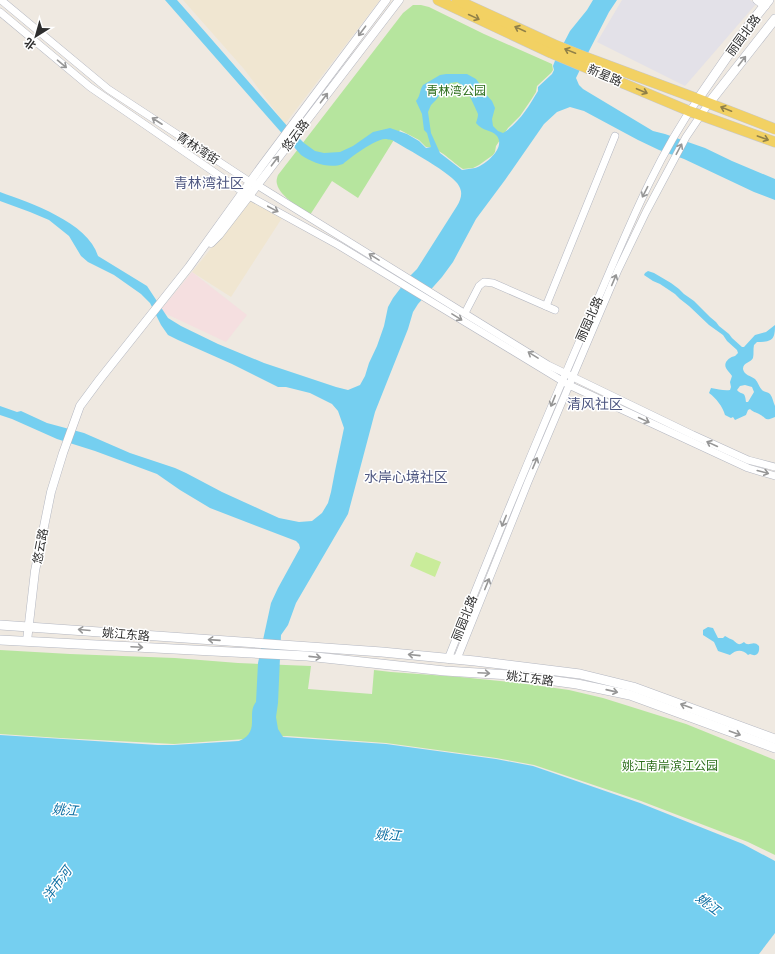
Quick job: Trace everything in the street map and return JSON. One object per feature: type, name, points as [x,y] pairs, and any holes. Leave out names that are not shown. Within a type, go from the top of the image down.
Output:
[{"type":"main road","name":"新星路","points":[[438,0],[583,61],[689,111],[775,142]]},
{"type":"main road","name":"新星路","points":[[457,0],[553,49]]},
{"type":"main road","name":"丽园北路","points":[[698,98],[749,25],[767,3]]},
{"type":"main road","name":"丽园北路","points":[[709,103],[775,19]]},
{"type":"main road","name":"新星路","points":[[583,61],[698,98],[775,129]]},
{"type":"main road","name":"姚江东路","points":[[0,625],[382,652],[580,674],[633,687],[775,739]]},
{"type":"main road","name":"姚江东路","points":[[0,640],[306,656],[445,671],[511,675],[577,684],[630,695],[775,748]]},
{"type":"street","name":"青林湾街","points":[[1,0],[108,89],[405,281]]},
{"type":"street","name":"悠云路","points":[[27,641],[36,563],[51,492],[80,406],[189,267],[219,235],[246,194],[386,0]]},
{"type":"street","name":"悠云路","points":[[297,125],[399,0]]},
{"type":"street","points":[[757,0],[767,3]]},
{"type":"street","name":"青林湾街","points":[[0,12],[90,87],[246,194],[405,281]]},
{"type":"street","name":"丽园北路","points":[[453,659],[475,590],[565,373],[641,201],[675,133],[698,98]]},
{"type":"street","name":"丽园北路","points":[[453,659],[618,270],[646,212],[686,137],[700,114],[709,103]]},
{"type":"street","points":[[546,306],[615,136]]},
{"type":"street","points":[[405,281],[569,385],[748,468],[775,476]]},
{"type":"street","points":[[464,313],[479,286],[484,282],[494,283],[555,310]]},
{"type":"street","points":[[426,294],[464,313],[565,373],[748,460],[775,467]]},
{"type":"shaded area","points":[[183,0],[380,0],[285,124],[244,69]]},
{"type":"shaded area","points":[[622,0],[750,0],[756,4],[685,86],[597,42]]},
{"type":"shaded area","points":[[250,200],[282,218],[231,297],[192,272]]},
{"type":"shaded area","points":[[192,272],[247,315],[226,342],[160,311]]},
{"type":"green space","name":"青林湾公园","points":[[413,5],[429,7],[484,34],[552,64],[553,70],[537,86],[536,92],[531,100],[520,116],[508,128],[496,146],[493,155],[479,165],[473,168],[463,169],[440,152],[431,147],[426,147],[419,140],[400,130],[358,198],[332,181],[310,215],[282,193],[277,183],[278,175],[403,13]]},
{"type":"green space","points":[[416,552],[441,562],[435,577],[410,566]]},
{"type":"green space","name":"姚江南岸滨江公园","points":[[0,650],[311,666],[308,689],[372,694],[374,670],[519,683],[569,690],[603,698],[686,724],[775,760],[775,855],[748,842],[641,801],[534,765],[496,758],[386,743],[287,736],[174,744],[0,734]]},
{"type":"water","points":[[165,0],[177,0],[288,127],[304,143],[315,151],[324,153],[340,152],[353,146],[373,132],[390,128],[407,134],[419,141],[426,148],[431,147],[427,133],[424,130],[422,114],[416,101],[423,85],[440,75],[446,74],[467,74],[476,79],[482,90],[492,101],[495,108],[492,119],[493,126],[498,131],[503,133],[519,119],[538,91],[538,87],[552,74],[556,58],[570,31],[593,0],[617,0],[609,12],[576,78],[579,85],[583,89],[653,131],[705,148],[775,179],[775,200],[754,192],[684,159],[659,150],[584,111],[570,107],[557,112],[544,124],[476,219],[453,262],[413,312],[408,329],[375,412],[348,514],[296,603],[288,625],[281,635],[276,717],[278,729],[283,737],[386,744],[496,759],[533,766],[640,803],[743,844],[775,861],[775,954],[0,954],[0,735],[158,745],[239,741],[246,737],[250,733],[252,712],[256,702],[258,663],[271,603],[300,548],[296,541],[210,508],[157,474],[95,451],[57,439],[0,415],[0,406],[17,412],[21,411],[47,423],[84,433],[130,453],[175,468],[222,492],[279,518],[299,522],[312,521],[322,513],[328,503],[344,428],[338,411],[332,404],[310,393],[286,387],[278,387],[168,335],[150,303],[141,294],[114,275],[88,262],[81,256],[69,236],[49,220],[0,201],[0,192],[42,208],[71,224],[83,233],[92,244],[98,256],[147,286],[168,318],[181,326],[218,344],[264,363],[348,390],[360,385],[377,346],[384,326],[388,307],[409,277],[417,269],[457,206],[461,191],[455,181],[448,175],[392,140],[385,139],[375,142],[343,164],[332,166],[321,164],[301,155]],"holes":[[[457,82],[465,87],[478,114],[476,123],[481,128],[495,134],[499,141],[497,151],[489,160],[475,168],[462,170],[440,153],[431,133],[428,112],[431,105],[446,86],[450,83]]]},
{"type":"water","points":[[648,271],[654,273],[679,289],[694,301],[742,347],[744,347],[755,335],[766,332],[775,325],[772,339],[769,341],[757,342],[754,345],[753,358],[744,365],[743,369],[746,374],[755,379],[762,390],[770,394],[772,397],[775,406],[775,417],[766,419],[762,415],[750,409],[746,415],[735,420],[733,417],[731,418],[725,415],[719,403],[709,393],[711,388],[730,390],[732,376],[725,364],[731,357],[738,353],[737,350],[723,335],[709,325],[675,294],[644,275]],"holes":[[[745,385],[752,387],[754,392],[748,402],[746,402],[744,395],[737,390],[740,386]]]},
{"type":"water","points":[[708,627],[713,628],[718,638],[723,638],[725,636],[738,644],[744,642],[746,644],[757,644],[759,646],[758,653],[756,655],[748,655],[739,651],[730,655],[718,651],[714,642],[703,635],[703,630]]},
{"type":"pier","points":[[775,933],[775,954],[759,954]]},
{"type":"district","name":"青林湾社区","points":[[209,183]]},
{"type":"district","name":"清风社区","points":[[595,404]]},
{"type":"district","name":"水岸心境社区","points":[[406,477]]},
{"type":"water label","name":"姚江","points":[[65,810]]},
{"type":"water label","name":"姚江","points":[[388,835]]},
{"type":"water label","name":"洋市河","points":[[57,884]]},
{"type":"water label","name":"姚江","points":[[708,904]]}]
